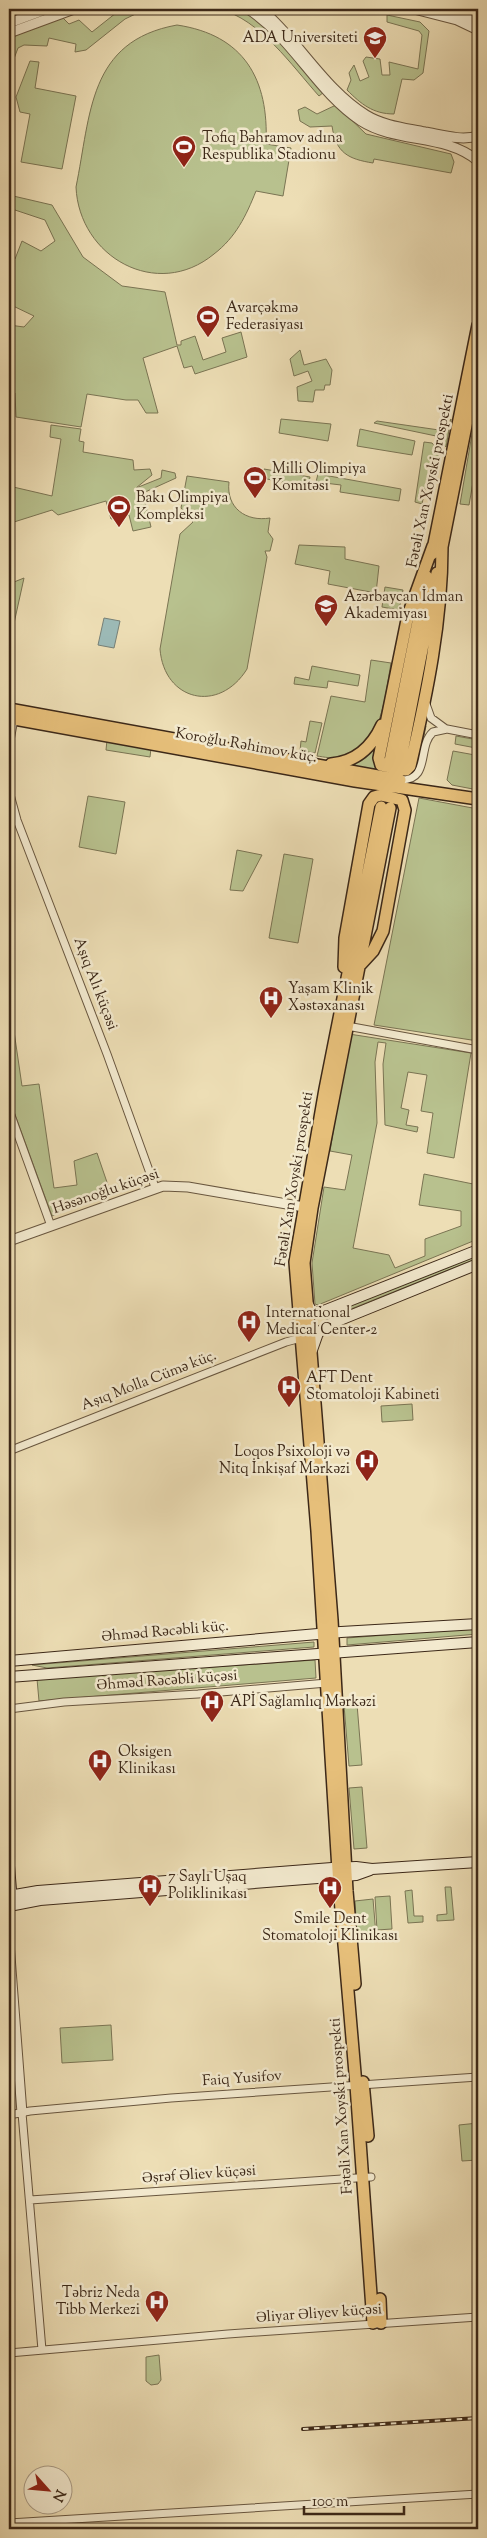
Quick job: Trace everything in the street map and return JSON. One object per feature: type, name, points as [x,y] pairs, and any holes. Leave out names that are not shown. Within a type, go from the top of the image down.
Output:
[{"type":"main road","name":"Fətəli Xan Xoyski prospekti","points":[[395,762],[438,546],[478,325]]},
{"type":"main road","name":"Fətəli Xan Xoyski prospekti","points":[[438,546],[478,366]]},
{"type":"main road","points":[[438,546],[441,606],[410,766],[406,770],[384,767],[379,762],[408,615],[438,546]]},
{"type":"main road","points":[[314,764],[343,763],[361,753],[378,733],[390,704]]},
{"type":"main road","name":"Koroğlu Rəhimov küç.","points":[[10,715],[314,764],[400,780]]},
{"type":"main road","name":"Koroğlu Rəhimov küç.","points":[[10,715],[338,778],[478,799]]},
{"type":"main road","points":[[338,778],[361,788],[380,806]]},
{"type":"main road","points":[[360,966],[372,951],[383,930],[406,810],[415,793],[433,791]]},
{"type":"main road","points":[[380,806],[374,797],[381,795],[402,800],[406,810]]},
{"type":"main road","name":"Fətəli Xan Xoyski prospekti","points":[[333,1633],[323,1620],[294,1262],[308,1207],[360,966],[380,806]]},
{"type":"main road","name":"Fətəli Xan Xoyski prospekti","points":[[312,1351],[304,1263],[308,1207],[345,986],[345,938],[380,806]]},
{"type":"main road","points":[[307,1303],[314,1313],[325,1311],[478,1250]]},
{"type":"main road","points":[[325,1652],[333,1633],[312,1351],[318,1333],[330,1324],[478,1264]]},
{"type":"main road","points":[[325,1311],[330,1324]]},
{"type":"main road","name":"Əhməd Rəcəbli küç.","points":[[9,1661],[333,1633],[478,1624]]},
{"type":"main road","points":[[9,1677],[478,1642]]},
{"type":"main road","name":"Fətəli Xan Xoyski prospekti","points":[[325,1652],[335,1667],[340,1872]]},
{"type":"main road","name":"Fətəli Xan Xoyski prospekti","points":[[325,1652],[340,1872],[360,2085],[377,2323]]},
{"type":"main road","points":[[10,1903],[38,1890],[478,1862]]},
{"type":"main road","points":[[9,1866],[10,1903]]},
{"type":"main road","points":[[10,1903],[340,1872]]},
{"type":"street","points":[[9,23],[47,9]]},
{"type":"street","points":[[9,33],[74,9]]},
{"type":"street","points":[[248,9],[280,36],[334,100],[363,122],[388,133],[458,148],[478,161]]},
{"type":"street","points":[[261,9],[286,31],[350,103],[367,116],[429,133],[461,138],[478,136]]},
{"type":"street","points":[[414,9],[457,20],[478,30]]},
{"type":"street","points":[[452,9],[478,20]]},
{"type":"street","points":[[426,690],[429,713],[434,722],[447,729]]},
{"type":"street","points":[[9,746],[10,715]]},
{"type":"street","points":[[400,780],[410,779],[418,774],[430,734],[438,730],[447,729],[478,735]]},
{"type":"street","name":"Aşıq Alı küçəsi","points":[[9,791],[17,820],[104,1045],[156,1187]]},
{"type":"street","points":[[347,1026],[478,1050]]},
{"type":"street","points":[[9,1110],[51,1226]]},
{"type":"street","name":"Həsənoğlu küçəsi","points":[[9,1241],[156,1187],[179,1185],[308,1207]]},
{"type":"street","name":"Aşıq Molla Cümə küç.","points":[[9,1452],[286,1342],[301,1338]]},
{"type":"street","name":"Əhməd Rəcəbli küçəsi","points":[[9,1709],[64,1702],[198,1694],[327,1682]]},
{"type":"street","points":[[9,1943],[42,2350],[9,2353]]},
{"type":"street","name":"Faiq Yusifov","points":[[9,2115],[171,2098],[478,2077]]},
{"type":"street","name":"Əşrəf Əliev küçəsi","points":[[30,2200],[367,2177]]},
{"type":"street","name":"Əliyar Əliyev küçəsi","points":[[42,2350],[377,2323],[478,2317]]},
{"type":"street","points":[[9,2523],[478,2494]]},
{"type":"green space","points":[[232,8],[248,13],[284,46],[324,92],[319,96],[262,33],[234,14],[219,9]]},
{"type":"green space","points":[[121,9],[146,9],[125,19],[86,50],[75,52],[76,44],[49,38],[47,46],[24,45],[18,48],[9,72],[9,36],[63,18],[69,24],[79,20],[92,32]]},
{"type":"green space","points":[[387,15],[420,22],[429,31],[423,73],[414,80],[402,79],[394,114],[387,114],[368,107],[347,90],[351,80],[349,73],[354,65],[360,81],[369,77],[363,61],[366,57],[380,59],[382,75],[390,75],[389,62],[418,69],[422,35],[419,31],[387,22]]},
{"type":"green space","name":"Tofiq Bəhramov adına Respublika Stadionu","points":[[177,25],[200,30],[220,39],[235,50],[248,64],[257,80],[263,99],[266,121],[266,144],[291,148],[283,196],[256,191],[234,233],[214,254],[192,267],[169,273],[146,272],[125,264],[106,251],[91,234],[80,212],[76,187],[91,108],[99,85],[110,64],[126,47],[148,34]]},
{"type":"green space","points":[[30,61],[39,62],[35,88],[76,96],[62,169],[21,162],[30,114],[20,112],[16,97]]},
{"type":"green space","points":[[336,105],[366,134],[451,154],[454,162],[451,173],[374,159],[373,163],[350,157],[340,149],[332,126],[310,127],[300,121],[298,110],[305,107],[317,114]]},
{"type":"green space","points":[[9,195],[52,205],[83,257],[122,286],[165,292],[177,345],[181,345],[181,341],[195,336],[203,360],[226,352],[222,338],[241,332],[247,357],[195,374],[192,366],[184,368],[177,346],[143,358],[158,413],[146,413],[138,400],[87,394],[81,427],[16,417],[15,393],[9,393],[9,325],[24,327],[34,316],[9,304],[9,257],[15,259],[22,241],[41,251],[55,241],[45,220],[9,208]]},
{"type":"green space","points":[[300,350],[304,365],[326,359],[332,370],[330,385],[325,385],[324,390],[315,390],[313,402],[298,401],[297,387],[312,381],[308,371],[294,376],[290,359]]},
{"type":"green space","points":[[478,399],[478,454],[469,505],[460,504]]},
{"type":"green space","points":[[281,419],[331,424],[328,441],[279,433]]},
{"type":"green space","points":[[451,419],[446,447],[436,436],[374,423],[377,421],[439,430],[446,427]]},
{"type":"green space","points":[[51,425],[81,429],[79,441],[84,442],[83,452],[133,460],[134,470],[150,469],[152,475],[136,488],[161,478],[162,470],[175,473],[176,478],[143,493],[151,527],[133,531],[129,515],[111,519],[106,501],[58,515],[52,510],[14,522],[9,486],[52,496],[61,439],[50,437]]},
{"type":"green space","points":[[360,429],[415,441],[412,455],[357,446]]},
{"type":"green space","points":[[424,442],[432,443],[439,451],[433,486],[426,485],[422,504],[415,502]]},
{"type":"green space","points":[[264,469],[310,477],[308,487],[262,478]]},
{"type":"green space","points":[[318,474],[401,489],[399,501],[340,492],[341,485],[316,482]]},
{"type":"green space","points":[[187,476],[229,482],[229,491],[234,506],[239,511],[253,518],[270,518],[268,532],[273,539],[270,551],[265,551],[267,557],[247,669],[235,683],[222,692],[208,696],[194,695],[182,690],[171,680],[164,667],[160,649],[180,534],[193,522],[181,508]]},
{"type":"green space","points":[[299,545],[345,547],[345,559],[379,566],[376,593],[328,584],[330,571],[295,564]]},
{"type":"green space","points":[[24,578],[9,646],[9,584]]},
{"type":"green space","points":[[385,587],[403,590],[399,610],[382,607]]},
{"type":"green space","points":[[371,660],[391,663],[383,705],[373,733],[365,744],[355,752],[338,758],[317,756],[331,696],[365,702]]},
{"type":"green space","points":[[312,666],[360,675],[358,686],[328,681],[327,688],[294,684],[295,677],[309,680]]},
{"type":"green space","points":[[310,721],[322,723],[315,753],[300,751],[301,741],[306,742]]},
{"type":"green space","points":[[423,725],[426,726],[417,769],[410,776],[345,766],[378,742],[375,767],[378,769],[411,772],[415,769]]},
{"type":"green space","points":[[456,736],[478,740],[478,790],[452,785],[447,780],[453,751],[475,755],[476,748],[455,744]]},
{"type":"green space","points":[[107,740],[151,748],[150,757],[106,750]]},
{"type":"green space","points":[[88,796],[125,802],[116,854],[79,847]]},
{"type":"green space","points":[[419,798],[478,809],[478,1041],[374,1025]]},
{"type":"green space","points":[[237,850],[262,855],[243,891],[230,890]]},
{"type":"green space","points":[[284,854],[313,859],[298,943],[269,938]]},
{"type":"green space","points":[[9,997],[22,1086],[39,1084],[54,1188],[77,1185],[74,1161],[97,1153],[111,1194],[52,1216],[9,1098]]},
{"type":"green space","points":[[349,1034],[471,1053],[454,1158],[427,1153],[433,1113],[421,1111],[427,1075],[408,1072],[401,1108],[409,1110],[406,1125],[418,1127],[417,1132],[385,1125],[383,1064],[386,1043],[378,1042],[375,1062],[377,1123],[353,1248],[389,1255],[395,1268],[425,1256],[425,1239],[461,1226],[461,1211],[419,1205],[424,1174],[478,1185],[478,1239],[318,1305],[315,1304],[312,1263],[324,1187],[345,1190],[352,1155],[330,1151]]},
{"type":"green space","points":[[478,1254],[478,1258],[331,1317],[330,1313]]},
{"type":"green space","points":[[412,1404],[413,1420],[382,1422],[381,1406]]},
{"type":"green space","points":[[478,1628],[478,1634],[347,1645],[347,1638]]},
{"type":"green space","points":[[314,1642],[314,1647],[47,1668],[32,1665]]},
{"type":"green space","points":[[315,1660],[316,1678],[39,1701],[37,1679]]},
{"type":"green space","points":[[357,1704],[362,1765],[349,1766],[344,1705]]},
{"type":"green space","points":[[362,1787],[367,1848],[354,1849],[349,1788]]},
{"type":"green space","points":[[445,1887],[451,1887],[454,1920],[437,1921],[437,1915],[447,1914]]},
{"type":"green space","points":[[412,1890],[414,1916],[423,1916],[423,1922],[408,1923],[405,1891]]},
{"type":"green space","points":[[390,1896],[392,1929],[377,1930],[375,1897]]},
{"type":"green space","points":[[373,1899],[376,1935],[357,1936],[355,1901]]},
{"type":"green space","points":[[111,2025],[113,2060],[62,2063],[60,2028]]},
{"type":"green space","points":[[478,2123],[478,2160],[462,2161],[459,2125]]},
{"type":"green space","points":[[159,2355],[161,2380],[158,2384],[151,2385],[146,2381],[146,2357]]},
{"type":"water","points":[[104,618],[120,621],[114,648],[98,645]]},
{"type":"railway","points":[[303,2429],[478,2418]]},
{"type":"place","name":"ADA Universiteti","points":[[375,59]]},
{"type":"place","name":"Tofiq Bəhramov adına Respublika Stadionu","points":[[184,168]]},
{"type":"place","name":"Avarçəkmə Federasiyası","points":[[208,338]]},
{"type":"place","name":"Milli Olimpiya Komitəsi","points":[[255,499]]},
{"type":"place","name":"Bakı Olimpiya Kompleksi","points":[[119,528]]},
{"type":"place","name":"Azərbaycan İdman Akademiyası","points":[[326,627]]},
{"type":"place","name":"Yaşam Klinik Xəstəxanası","points":[[271,1019]]},
{"type":"place","name":"International Medical Center-2","points":[[249,1343]]},
{"type":"place","name":"AFT Dent Stomatoloji Kabineti","points":[[289,1408]]},
{"type":"place","name":"Loqos Psixoloji və Nitq İnkişaf Mərkəzi","points":[[367,1482]]},
{"type":"place","name":"APİ Sağlamlıq Mərkəzi","points":[[212,1723]]},
{"type":"place","name":"Oksigen Klinikası","points":[[100,1782]]},
{"type":"place","name":"7 Saylı Uşaq Poliklinikası","points":[[150,1907]]},
{"type":"place","name":"Smile Dent Stomatoloji Klinikası","points":[[330,1909]]},
{"type":"place","name":"Təbriz Neda Tibb Merkezi","points":[[157,2323]]}]
